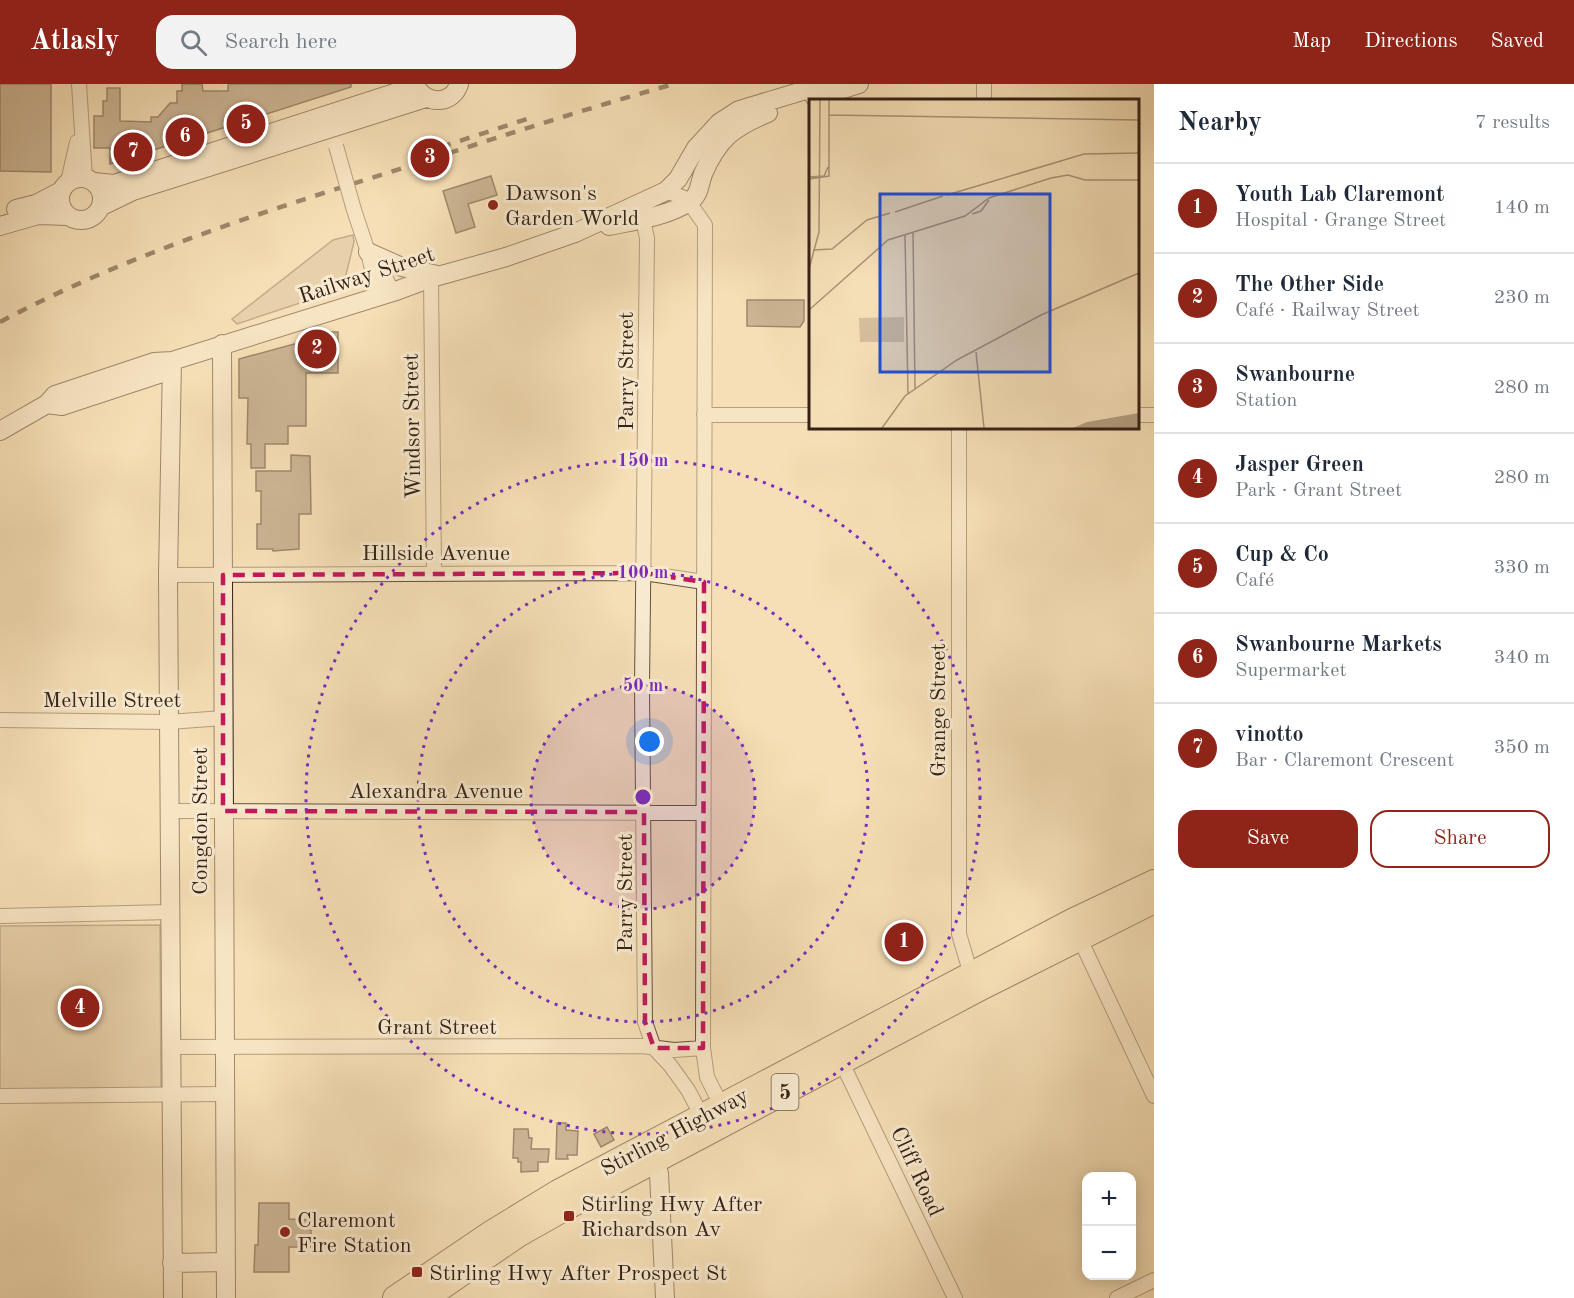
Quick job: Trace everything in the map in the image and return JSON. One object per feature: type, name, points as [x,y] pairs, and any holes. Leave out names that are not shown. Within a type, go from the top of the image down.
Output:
[{"type":"highway","name":"Stirling Highway","points":[[395,1298],[522,1213],[716,1119],[842,1062],[1072,921],[1154,882]]},
{"type":"highway","name":"Stirling Highway","points":[[426,1298],[542,1221],[653,1162],[716,1119],[975,982],[1080,939],[1154,901]]},
{"type":"street","points":[[68,216],[60,205],[77,183],[80,128],[79,84]]},
{"type":"street","points":[[716,1119],[703,1048],[705,225],[698,198],[687,198],[666,190],[678,178],[696,148],[719,123],[739,111],[826,84]]},
{"type":"street","points":[[811,99],[859,84]]},
{"type":"street","points":[[102,206],[133,191],[332,130],[419,89],[440,101],[453,94],[461,85]]},
{"type":"street","points":[[694,197],[702,176],[718,147],[734,129],[744,122],[809,100]]},
{"type":"street","points":[[0,213],[36,204],[77,183],[114,184],[332,130]]},
{"type":"street","points":[[332,130],[354,210],[368,252],[378,264],[385,294]]},
{"type":"street","points":[[0,226],[38,215],[88,219],[99,212],[102,206],[102,192],[77,183]]},
{"type":"street","name":"Railway Street","points":[[641,212],[666,190]]},
{"type":"street","name":"Railway Street","points":[[0,431],[47,404],[62,406],[159,374],[172,361],[222,344],[694,197]]},
{"type":"street","name":"Parry Street","points":[[641,212],[647,238],[642,687],[645,1022],[654,1048],[716,1119]]},
{"type":"street","points":[[368,252],[402,267],[434,277]]},
{"type":"street","name":"Windsor Street","points":[[434,277],[434,573]]},
{"type":"street","name":"Congdon Street","points":[[222,344],[226,1298]]},
{"type":"street","name":"Congdon Street","points":[[172,361],[168,574],[173,1298]]},
{"type":"street","points":[[704,415],[809,415]]},
{"type":"street","name":"Grange Street","points":[[959,429],[959,934],[975,982]]},
{"type":"street","name":"Hillside Avenue","points":[[168,574],[644,573],[704,582]]},
{"type":"street","name":"Melville Street","points":[[0,720],[169,722],[223,718]]},
{"type":"street","name":"Alexandra Avenue","points":[[169,811],[703,813]]},
{"type":"street","points":[[0,916],[170,912]]},
{"type":"street","points":[[1080,939],[1154,1096]]},
{"type":"street","name":"Grant Street","points":[[171,1047],[654,1048],[674,1050],[703,1048]]},
{"type":"street","name":"Cliff Road","points":[[842,1062],[955,1298]]},
{"type":"street","points":[[0,1096],[224,1094]]},
{"type":"street","points":[[653,1162],[659,1173],[665,1298]]},
{"type":"street","points":[[172,1263],[226,1262]]},
{"type":"street","points":[[1117,1298],[1154,1280]]},
{"type":"highlighted area","points":[[644,573],[704,582],[703,1048],[654,1048],[645,1022],[644,812],[223,811],[223,575]]},
{"type":"shaded area","points":[[353,235],[354,242],[343,287],[339,290],[237,324],[232,319],[333,240]]},
{"type":"shaded area","points":[[160,925],[161,1090],[0,1091],[0,926]]},
{"type":"building","points":[[0,84],[51,84],[51,172],[0,171]]},
{"type":"building","points":[[182,84],[202,84],[203,91],[228,91],[229,84],[351,84],[351,87],[110,164],[110,148],[94,148],[94,116],[103,116],[103,101],[107,101],[107,88],[120,88],[120,121],[151,122],[151,117],[158,117],[170,103],[177,103],[177,91],[182,91]]},
{"type":"building","points":[[491,176],[497,195],[468,204],[475,227],[456,233],[443,191]]},
{"type":"building","points":[[747,300],[804,300],[804,321],[800,327],[747,326]]},
{"type":"building","points":[[324,332],[338,332],[338,373],[306,373],[306,426],[288,426],[288,444],[265,444],[265,468],[251,468],[251,444],[247,444],[248,398],[239,398],[239,359],[324,336]]},
{"type":"building","points":[[291,455],[310,456],[311,514],[299,514],[299,549],[273,551],[273,549],[257,549],[257,524],[261,524],[261,491],[256,491],[256,471],[291,471]]},
{"type":"building","points":[[557,1123],[566,1123],[566,1130],[578,1131],[577,1155],[567,1155],[568,1159],[556,1159]]},
{"type":"building","points":[[607,1127],[614,1140],[601,1147],[594,1134]]},
{"type":"building","points":[[514,1129],[528,1129],[529,1138],[532,1138],[531,1149],[549,1149],[548,1162],[538,1162],[538,1171],[521,1172],[521,1162],[518,1162],[518,1158],[513,1158]]},
{"type":"building","name":"Claremont Fire Station","points":[[259,1203],[289,1203],[289,1219],[311,1220],[311,1247],[289,1247],[289,1272],[254,1272],[255,1245],[258,1245]]},
{"type":"railway","points":[[0,322],[93,277],[237,222],[335,189],[674,84]]},
{"type":"railway","points":[[441,147],[527,119]]},
{"type":"place","name":"Cup & Co","points":[[246,124]]},
{"type":"place","name":"Swanbourne Markets","points":[[185,137]]},
{"type":"place","name":"vinotto","points":[[133,152]]},
{"type":"place","name":"Swanbourne","points":[[430,158]]},
{"type":"place","name":"Dawson's Garden World","points":[[493,205]]},
{"type":"place","name":"The Other Side","points":[[317,349]]},
{"type":"place","name":"Youth Lab Claremont","points":[[904,942]]},
{"type":"place","name":"Jasper Green","points":[[80,1008]]},
{"type":"place","name":"Stirling Hwy After Richardson Av","points":[[569,1216]]},
{"type":"place","name":"Claremont Fire Station","points":[[285,1232]]},
{"type":"place","name":"Stirling Hwy After Prospect St","points":[[417,1272]]}]
